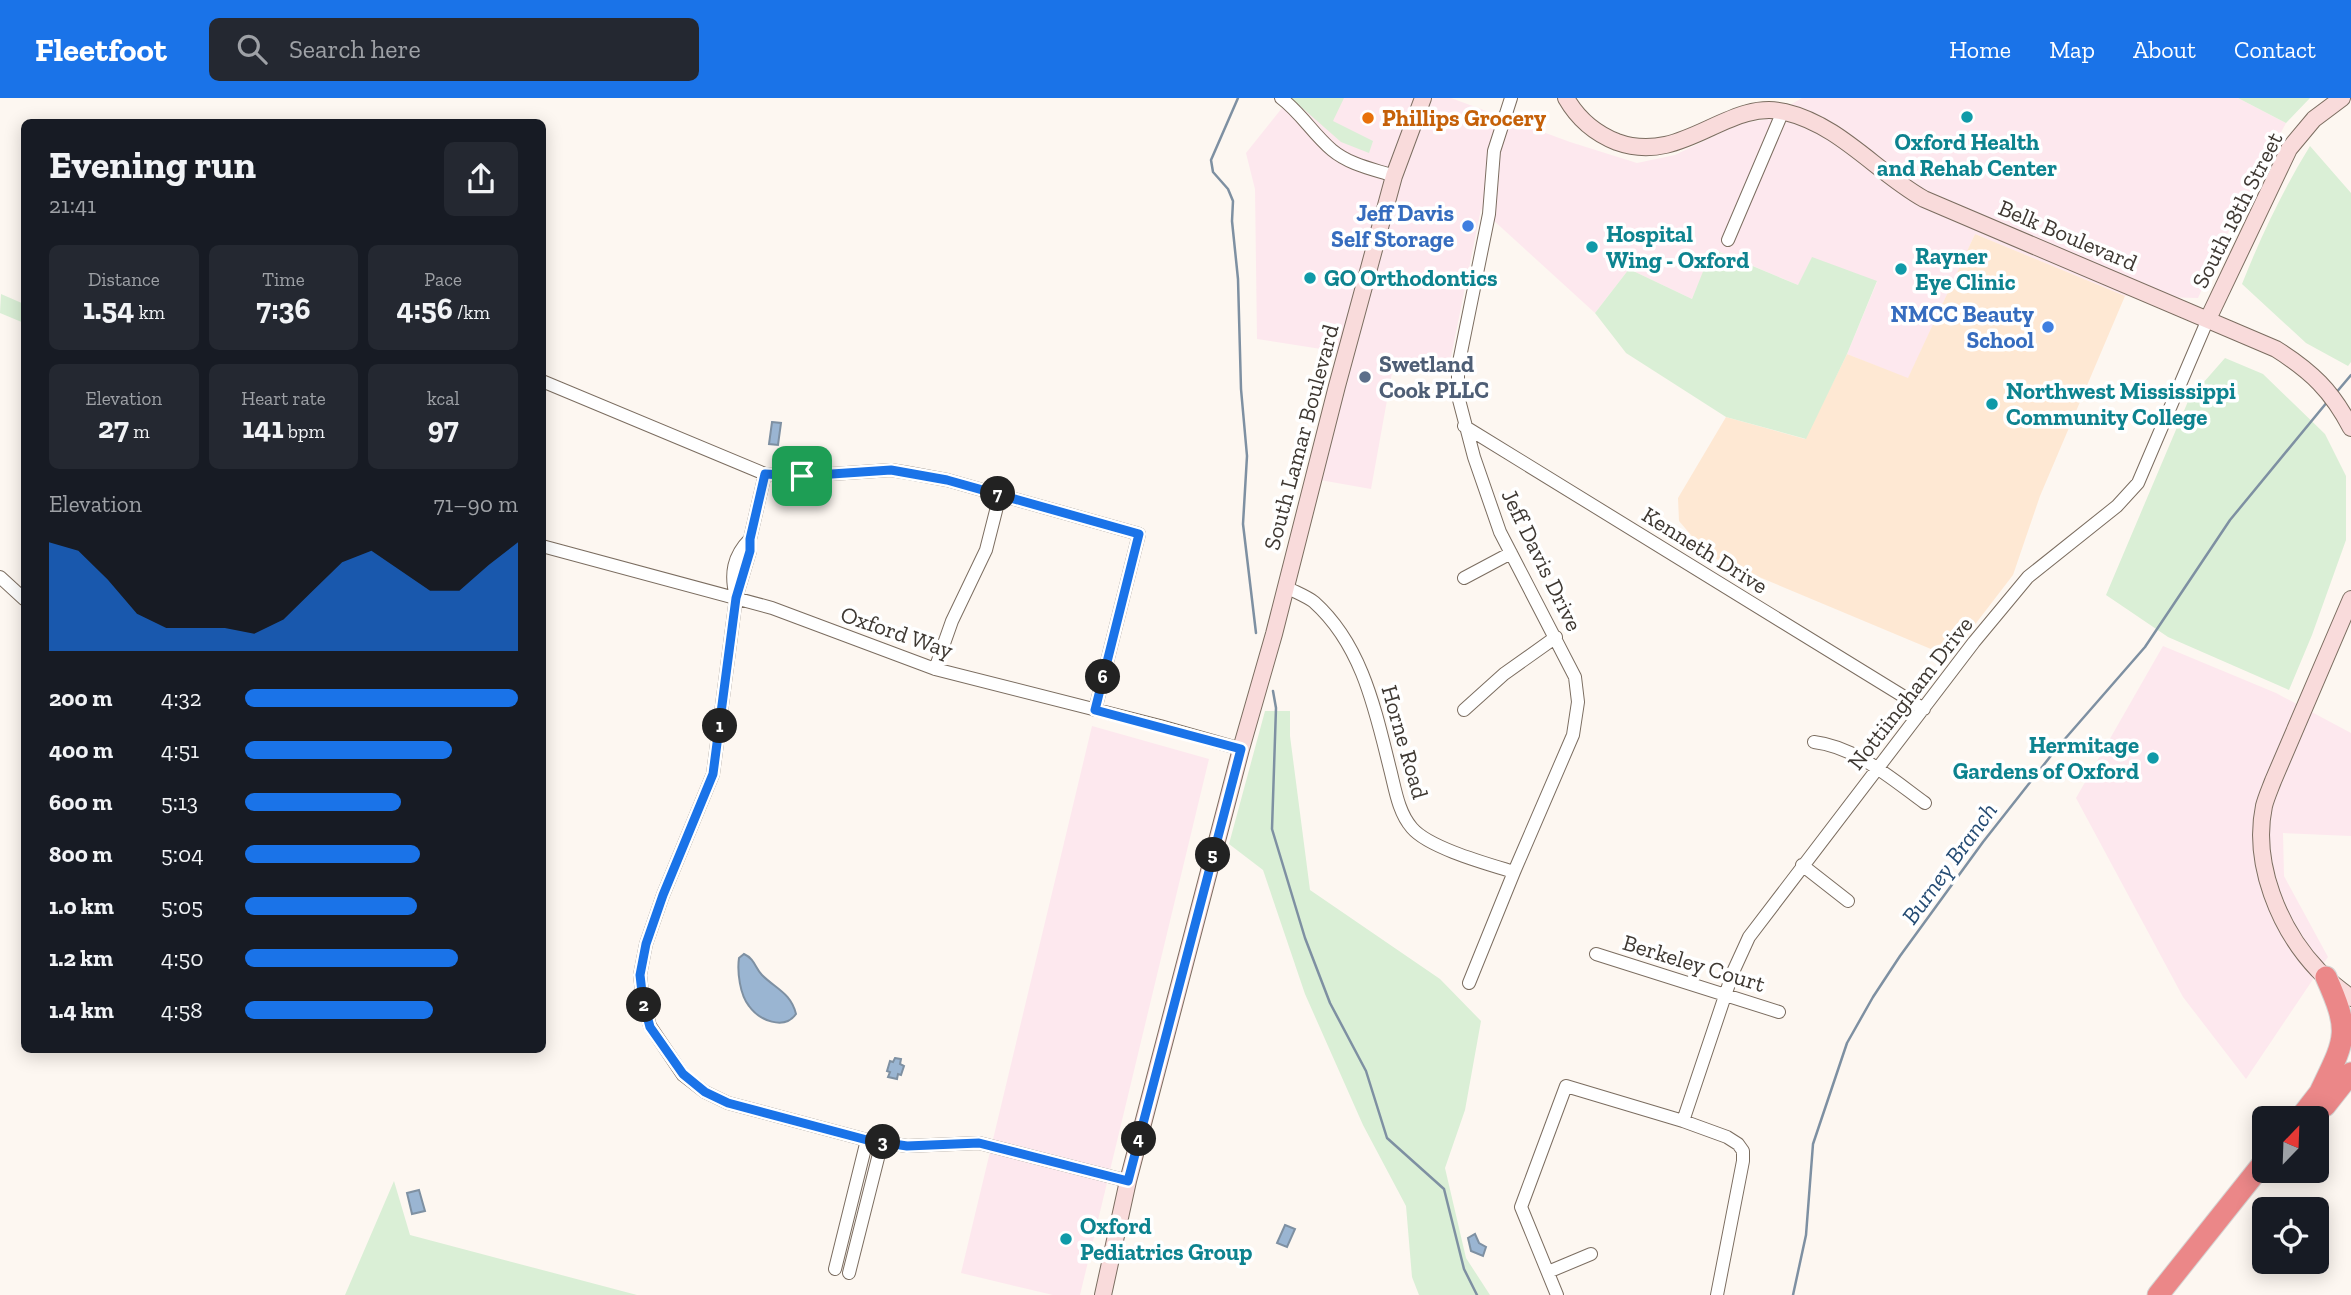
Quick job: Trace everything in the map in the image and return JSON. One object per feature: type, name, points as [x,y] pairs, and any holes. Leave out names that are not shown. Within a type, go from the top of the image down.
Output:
[{"type":"highway","points":[[2326,977],[2351,986]]},
{"type":"highway","points":[[2320,1092],[2340,1049],[2346,1025],[2343,1012],[2326,977]]},
{"type":"highway","points":[[2309,1106],[2351,1053]]},
{"type":"highway","points":[[2325,1106],[2351,1073]]},
{"type":"highway","points":[[2158,1295],[2252,1178]]},
{"type":"street","points":[[1281,98],[1332,150],[1352,163],[1394,176]]},
{"type":"street","name":"South Lamar Boulevard","points":[[1241,749],[1394,176],[1423,98]]},
{"type":"street","name":"Jeff Davis Drive","points":[[1469,983],[1573,735],[1578,702],[1575,677],[1500,532],[1464,426],[1458,396],[1458,367],[1489,217],[1494,151],[1511,98]]},
{"type":"street","name":"Belk Boulevard","points":[[1566,98],[1574,114],[1590,128],[1625,145],[1646,148],[1673,143],[1717,127],[1747,111],[1783,111],[1804,118],[1838,135],[1924,199],[2276,349],[2305,368],[2317,380],[2348,422]]},
{"type":"street","name":"South 18th Street","points":[[2208,319],[2289,149],[2314,119],[2342,98]]},
{"type":"street","points":[[1728,240],[1783,111]]},
{"type":"street","name":"Nottiingham Drive","points":[[1683,1121],[1725,995],[1749,937],[1974,642],[2028,577],[2117,506],[2138,483],[2208,319]]},
{"type":"street","points":[[546,383],[765,474],[802,476],[891,470],[947,480],[1139,534],[1095,710]]},
{"type":"street","name":"Kenneth Drive","points":[[1464,426],[1924,709]]},
{"type":"street","points":[[765,474],[750,539],[750,551],[736,598],[713,774],[663,895],[646,944],[640,975],[650,1027],[683,1074],[705,1092],[728,1103],[867,1140],[907,1146],[979,1143],[1128,1181]]},
{"type":"street","points":[[935,669],[952,621],[986,550],[1000,495]]},
{"type":"street","name":"Oxford Way","points":[[546,546],[772,608],[935,669],[1241,749]]},
{"type":"street","points":[[1464,578],[1511,552]]},
{"type":"street","points":[[0,577],[21,596]]},
{"type":"street","name":"Horne Road","points":[[1286,587],[1312,601],[1320,609],[1341,633],[1364,673],[1400,808],[1412,828],[1430,841],[1514,872]]},
{"type":"street","points":[[2351,599],[2289,741],[2264,807],[2262,839],[2273,902],[2287,929],[2318,971],[2351,998]]},
{"type":"street","points":[[1464,710],[1504,674],[1556,638]]},
{"type":"street","points":[[1814,742],[1831,744],[1877,769],[1925,803]]},
{"type":"street","points":[[1103,1295],[1128,1181],[1241,749]]},
{"type":"street","points":[[1802,865],[1848,901]]},
{"type":"street","name":"Berkeley Court","points":[[1596,954],[1779,1012]]},
{"type":"street","points":[[1557,1295],[1521,1207],[1566,1086],[1683,1121],[1727,1137],[1738,1144],[1743,1151],[1743,1161],[1717,1295]]},
{"type":"street","points":[[835,1269],[867,1140]]},
{"type":"street","points":[[849,1273],[883,1142]]},
{"type":"street","points":[[1548,1272],[1591,1254]]},
{"type":"shaded area","points":[[1290,98],[1451,98],[1570,142],[1637,163],[1675,155],[1741,123],[1764,120],[1802,98],[2238,98],[2286,123],[2231,226],[2198,298],[2125,296],[1975,234],[1908,379],[1847,354],[1877,282],[1798,285],[1713,249],[1692,299],[1629,269],[1595,313],[1481,209],[1450,362],[1393,367],[1371,489],[1320,480],[1353,354],[1257,339],[1255,189],[1246,153]]},
{"type":"shaded area","points":[[1975,234],[2125,296],[2040,496],[2013,575],[1950,657],[1709,556],[1679,521],[1678,498],[1726,417],[1805,439],[1847,354],[1908,378]]},
{"type":"shaded area","points":[[2163,646],[2276,693],[2351,733],[2351,836],[2283,833],[2284,876],[2328,957],[2246,1079],[2183,997],[2076,798]]},
{"type":"shaded area","points":[[1092,726],[1209,759],[1080,1295],[1053,1295],[961,1273]]},
{"type":"green space","points":[[1291,98],[1344,98],[1333,121],[1373,141],[1369,153],[1341,142]]},
{"type":"green space","points":[[2238,98],[2310,98],[2286,123]]},
{"type":"green space","points":[[2310,146],[2351,193],[2351,362],[2348,366],[2306,343],[2242,284],[2273,214]]},
{"type":"green space","points":[[1712,249],[1798,285],[1812,257],[1877,281],[1847,354],[1806,439],[1726,417],[1626,353],[1595,313],[1629,269],[1692,299]]},
{"type":"green space","points":[[1,294],[21,303],[21,322],[0,313]]},
{"type":"green space","points":[[2225,358],[2263,374],[2325,434],[2346,476],[2346,540],[2289,690],[2168,637],[2106,595],[2189,399]]},
{"type":"green space","points":[[1265,711],[1290,711],[1290,736],[1310,890],[1440,979],[1481,1021],[1465,1110],[1445,1168],[1466,1258],[1490,1295],[1419,1295],[1412,1277],[1406,1206],[1363,1125],[1305,994],[1263,870],[1229,844]]},
{"type":"green space","points":[[394,1181],[410,1235],[637,1295],[345,1295]]},
{"type":"water","points":[[772,422],[781,423],[778,445],[769,444]]},
{"type":"water","points":[[744,954],[762,975],[791,1001],[796,1014],[791,1019],[772,1022],[759,1016],[749,1006],[741,990],[739,976],[739,958]]},
{"type":"water","points":[[895,1058],[901,1059],[900,1064],[904,1066],[897,1079],[888,1077],[890,1072],[887,1071],[890,1061],[893,1062]]},
{"type":"water","points":[[419,1190],[425,1211],[412,1214],[407,1193]]},
{"type":"water","points":[[1285,1225],[1295,1229],[1287,1247],[1277,1243]]},
{"type":"water","points":[[1475,1234],[1479,1243],[1486,1247],[1483,1256],[1471,1251],[1468,1238]]},
{"type":"waterway","points":[[1238,98],[1211,160],[1213,172],[1228,189],[1233,201],[1241,389],[1247,456],[1243,524],[1256,633]]},
{"type":"waterway","name":"Burney Branch","points":[[2335,394],[2351,375]]},
{"type":"waterway","name":"Burney Branch","points":[[1793,1295],[1806,1235],[1813,1144],[1847,1043],[1873,997],[1983,842],[2057,748],[2145,647],[2230,520],[2328,401]]},
{"type":"waterway","points":[[1273,691],[1276,708],[1272,829],[1305,938],[1330,1003],[1366,1071],[1387,1138],[1444,1189],[1464,1269],[1477,1295]]},
{"type":"place","name":"Oxford Health and Rehab Center","points":[[1967,117]]},
{"type":"place","name":"Phillips Grocery","points":[[1368,118]]},
{"type":"place","name":"Jeff Davis Self Storage","points":[[1468,226]]},
{"type":"place","name":"Hospital Wing - Oxford","points":[[1592,247]]},
{"type":"place","name":"Rayner Eye Clinic","points":[[1901,269]]},
{"type":"place","name":"GO Orthodontics","points":[[1310,278]]},
{"type":"place","name":"NMCC Beauty School","points":[[2048,327]]},
{"type":"place","name":"Swetland Cook PLLC","points":[[1365,377]]},
{"type":"place","name":"Northwest Mississippi Community College","points":[[1992,404]]},
{"type":"place","name":"Hermitage Gardens of Oxford","points":[[2153,758]]},
{"type":"place","name":"Oxford Pediatrics Group","points":[[1066,1239]]},
{"type":"route","points":[[891,470],[909,473],[947,480],[1139,534],[1095,710],[1241,749],[1128,1181],[979,1143],[907,1146],[867,1140],[728,1103],[705,1092],[683,1074],[650,1027],[640,975],[646,944],[663,895],[713,774],[736,598],[750,551],[750,539],[765,474],[802,476],[891,470]]}]
